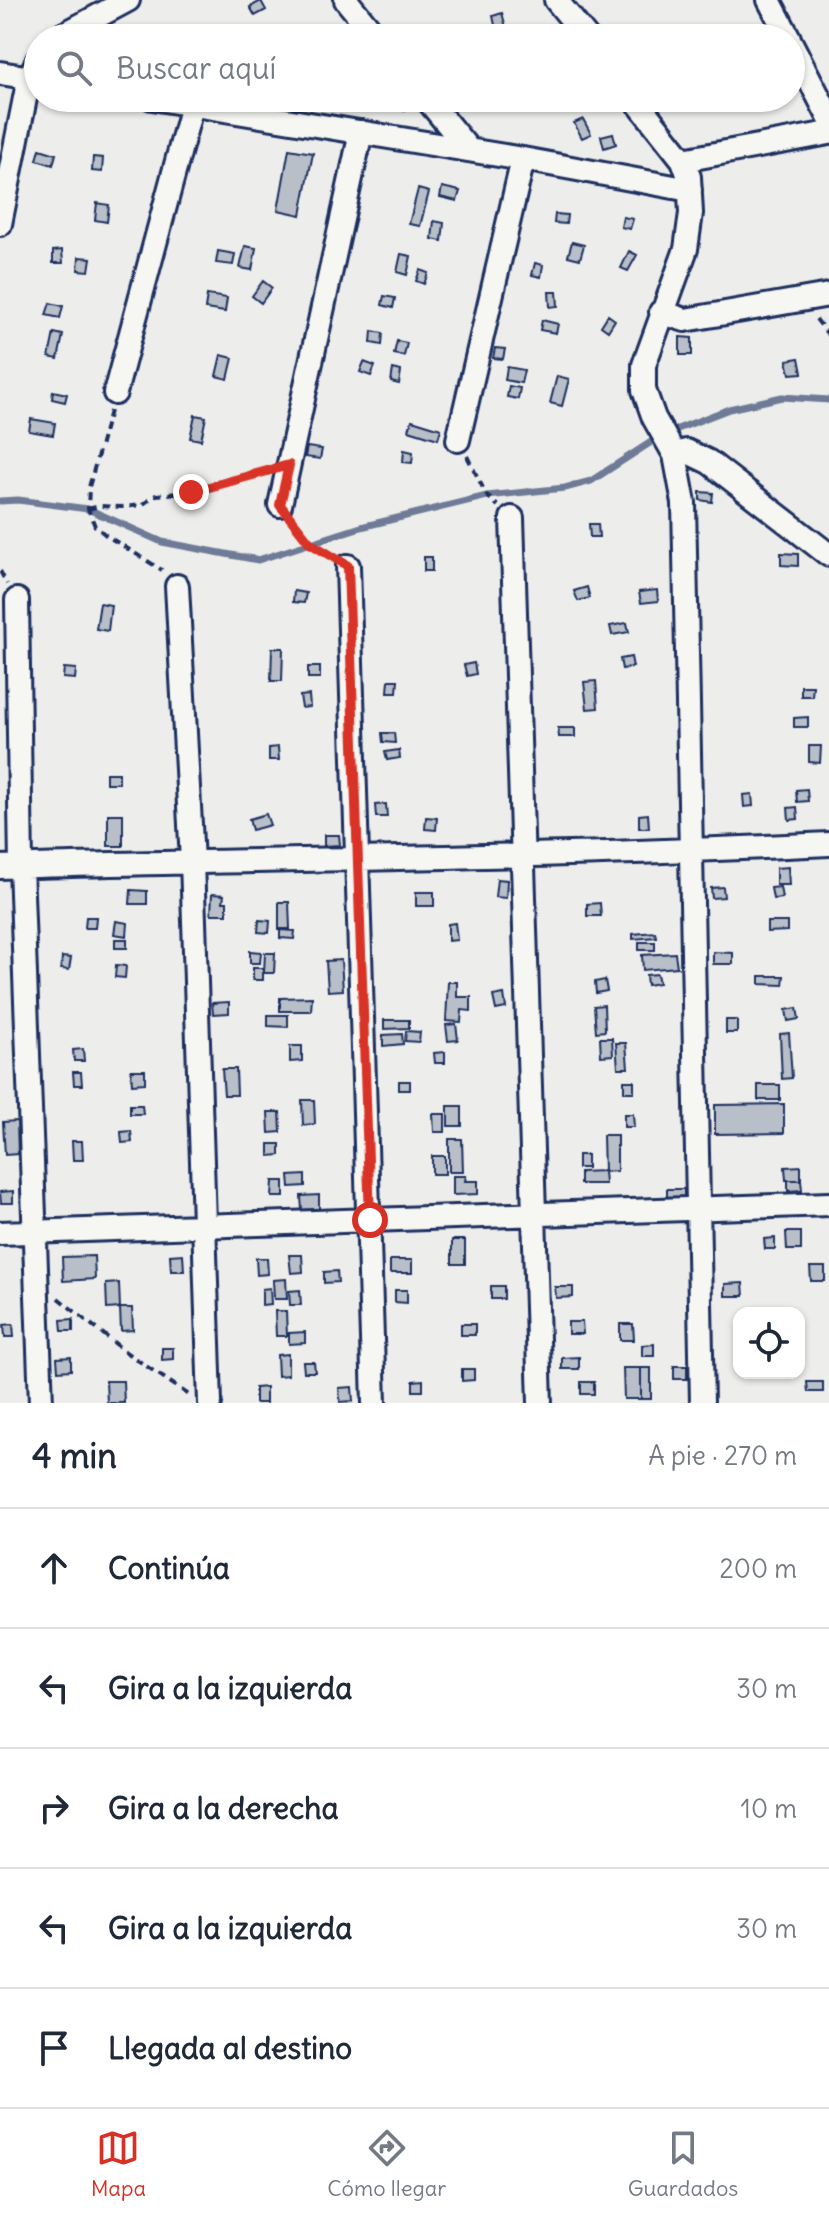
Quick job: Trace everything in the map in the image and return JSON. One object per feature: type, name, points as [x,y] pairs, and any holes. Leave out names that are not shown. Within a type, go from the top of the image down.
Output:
[{"type":"street","points":[[83,24],[128,0]]},
{"type":"street","points":[[346,0],[366,24]]},
{"type":"street","points":[[556,0],[576,24]]},
{"type":"street","points":[[769,0],[782,24]]},
{"type":"street","points":[[805,70],[829,117]]},
{"type":"street","points":[[0,73],[24,72]]},
{"type":"street","points":[[0,224],[26,112]]},
{"type":"street","points":[[115,393],[190,112]]},
{"type":"street","points":[[236,112],[690,190]]},
{"type":"street","points":[[438,112],[469,150]]},
{"type":"street","points":[[645,112],[683,160],[690,190],[691,213],[686,249],[644,365],[644,390],[654,418],[675,455],[684,503],[702,1403]]},
{"type":"street","points":[[280,505],[361,132]]},
{"type":"street","points":[[683,160],[829,133]]},
{"type":"street","points":[[458,440],[523,159]]},
{"type":"street","points":[[661,312],[685,320],[829,295]]},
{"type":"street","points":[[675,455],[686,451],[709,462],[829,555]]},
{"type":"street","points":[[512,518],[540,1403]]},
{"type":"street","points":[[348,566],[374,1403]]},
{"type":"street","points":[[177,586],[192,861],[210,1403]]},
{"type":"street","points":[[17,600],[11,867],[35,1232],[41,1403]]},
{"type":"street","points":[[11,867],[192,861],[358,861],[829,844]]},
{"type":"street","points":[[0,1233],[829,1204]]},
{"type":"path","points":[[115,393],[89,487],[88,509],[95,526],[159,567],[177,586]]},
{"type":"path","points":[[458,440],[487,496],[512,518]]},
{"type":"path","points":[[88,509],[142,505],[156,495],[191,492],[289,465]]},
{"type":"path","points":[[280,505],[310,543],[348,566]]},
{"type":"path","points":[[37,1281],[127,1353],[201,1403]]},
{"type":"building","points":[[261,1],[266,10],[255,16],[250,7]]},
{"type":"building","points":[[502,13],[505,24],[495,24],[493,16]]},
{"type":"building","points":[[583,119],[591,134],[582,138],[574,123]]},
{"type":"building","points":[[613,133],[616,144],[604,148],[601,136]]},
{"type":"building","points":[[40,149],[56,154],[53,165],[37,160]]},
{"type":"building","points":[[289,149],[313,153],[301,215],[278,210]]},
{"type":"building","points":[[93,157],[103,158],[102,172],[92,171]]},
{"type":"building","points":[[442,187],[460,191],[457,201],[440,197]]},
{"type":"building","points":[[418,189],[429,192],[420,226],[409,224]]},
{"type":"building","points":[[97,203],[109,205],[107,222],[95,220]]},
{"type":"building","points":[[555,214],[567,215],[566,224],[554,223]]},
{"type":"building","points":[[623,217],[633,219],[630,229],[621,227]]},
{"type":"building","points":[[434,221],[444,223],[442,241],[432,239]]},
{"type":"building","points":[[572,242],[584,245],[580,259],[568,256]]},
{"type":"building","points":[[245,246],[256,248],[252,270],[240,268]]},
{"type":"building","points":[[62,250],[63,263],[53,263],[53,251]]},
{"type":"building","points":[[218,251],[235,254],[233,265],[216,263]]},
{"type":"building","points":[[629,251],[637,255],[628,271],[621,268]]},
{"type":"building","points":[[401,254],[411,256],[407,275],[397,272]]},
{"type":"building","points":[[79,257],[91,258],[89,271],[78,270]]},
{"type":"building","points":[[535,263],[543,265],[541,277],[532,275]]},
{"type":"building","points":[[420,270],[428,273],[424,284],[416,281]]},
{"type":"building","points":[[263,281],[272,288],[261,303],[252,296]]},
{"type":"building","points":[[549,292],[557,292],[558,306],[550,307]]},
{"type":"building","points":[[207,295],[227,298],[225,312],[205,309]]},
{"type":"building","points":[[384,296],[395,298],[393,308],[382,305]]},
{"type":"building","points":[[50,303],[63,306],[60,318],[46,315]]},
{"type":"building","points":[[608,315],[615,320],[608,331],[601,326]]},
{"type":"building","points":[[542,320],[558,324],[556,333],[540,330]]},
{"type":"building","points":[[372,331],[383,333],[382,345],[371,343]]},
{"type":"building","points":[[54,333],[63,335],[58,359],[49,357]]},
{"type":"building","points":[[680,337],[692,338],[692,355],[680,355]]},
{"type":"building","points":[[397,341],[407,343],[404,356],[394,354]]},
{"type":"building","points":[[495,348],[505,349],[503,359],[493,358]]},
{"type":"building","points":[[221,355],[233,358],[228,379],[216,376]]},
{"type":"building","points":[[799,358],[802,373],[790,374],[787,360]]},
{"type":"building","points":[[364,362],[375,366],[371,376],[360,372]]},
{"type":"building","points":[[507,367],[524,370],[521,383],[505,380]]},
{"type":"building","points":[[393,369],[401,371],[399,384],[391,382]]},
{"type":"building","points":[[557,376],[569,379],[562,406],[550,403]]},
{"type":"building","points":[[509,386],[520,388],[518,399],[507,397]]},
{"type":"building","points":[[53,391],[67,394],[65,402],[52,399]]},
{"type":"building","points":[[195,415],[206,417],[201,440],[190,438]]},
{"type":"building","points":[[31,419],[55,423],[53,435],[29,431]]},
{"type":"building","points":[[412,420],[441,429],[438,439],[409,430]]},
{"type":"building","points":[[307,447],[322,449],[320,459],[305,457]]},
{"type":"building","points":[[404,450],[413,452],[412,463],[403,462]]},
{"type":"building","points":[[700,492],[713,493],[712,502],[700,500]]},
{"type":"building","points":[[589,524],[598,524],[599,537],[590,537]]},
{"type":"building","points":[[781,553],[798,554],[798,566],[781,565]]},
{"type":"building","points":[[424,557],[432,557],[432,571],[424,571]]},
{"type":"building","points":[[587,587],[590,598],[578,601],[574,591]]},
{"type":"building","points":[[657,590],[658,601],[641,603],[639,592]]},
{"type":"building","points":[[294,591],[306,593],[304,603],[293,602]]},
{"type":"building","points":[[100,603],[111,605],[108,631],[96,629]]},
{"type":"building","points":[[627,623],[629,632],[612,635],[610,626]]},
{"type":"building","points":[[272,648],[283,648],[282,681],[271,681]]},
{"type":"building","points":[[631,657],[633,667],[622,669],[620,659]]},
{"type":"building","points":[[474,663],[476,674],[467,676],[464,665]]},
{"type":"building","points":[[308,667],[320,667],[320,678],[308,678]]},
{"type":"building","points":[[64,668],[76,669],[75,679],[63,678]]},
{"type":"building","points":[[389,680],[398,680],[397,692],[388,692]]},
{"type":"building","points":[[596,681],[598,708],[587,709],[584,682]]},
{"type":"building","points":[[801,686],[813,686],[812,696],[801,696]]},
{"type":"building","points":[[309,695],[310,707],[302,708],[300,696]]},
{"type":"building","points":[[808,717],[808,727],[794,727],[794,718]]},
{"type":"building","points":[[558,728],[575,728],[575,737],[559,737]]},
{"type":"building","points":[[382,733],[394,733],[395,743],[383,742]]},
{"type":"building","points":[[809,746],[821,746],[820,763],[809,762]]},
{"type":"building","points":[[278,747],[279,760],[269,760],[269,748]]},
{"type":"building","points":[[399,750],[400,758],[387,760],[385,752]]},
{"type":"building","points":[[106,773],[119,773],[119,783],[106,783]]},
{"type":"building","points":[[807,789],[808,801],[797,802],[796,790]]},
{"type":"building","points":[[752,794],[753,806],[744,807],[743,795]]},
{"type":"building","points":[[386,804],[387,817],[376,817],[375,805]]},
{"type":"building","points":[[797,807],[798,819],[789,820],[788,808]]},
{"type":"building","points":[[108,814],[123,814],[123,846],[108,846]]},
{"type":"building","points":[[266,814],[270,825],[252,830],[249,819]]},
{"type":"building","points":[[648,814],[649,828],[639,828],[639,815]]},
{"type":"building","points":[[426,817],[437,818],[436,830],[425,829]]},
{"type":"building","points":[[324,835],[339,835],[340,845],[324,846]]},
{"type":"building","points":[[788,867],[789,885],[776,885],[776,868]]},
{"type":"building","points":[[497,879],[507,880],[506,898],[495,897]]},
{"type":"building","points":[[723,887],[724,897],[712,898],[711,888]]},
{"type":"building","points":[[780,887],[782,898],[773,899],[771,888]]},
{"type":"building","points":[[131,890],[147,891],[147,904],[130,904]]},
{"type":"building","points":[[416,892],[434,892],[434,906],[416,906]]},
{"type":"building","points":[[212,894],[224,895],[227,914],[211,914]]},
{"type":"building","points":[[279,902],[289,902],[290,929],[279,929]]},
{"type":"building","points":[[600,903],[601,916],[587,916],[587,904]]},
{"type":"building","points":[[86,917],[96,917],[95,928],[85,928]]},
{"type":"building","points":[[259,920],[270,921],[269,933],[258,932]]},
{"type":"building","points":[[116,921],[128,923],[127,936],[114,934]]},
{"type":"building","points":[[767,922],[787,922],[787,931],[767,932]]},
{"type":"building","points":[[455,923],[457,940],[448,941],[448,924]]},
{"type":"building","points":[[280,930],[295,931],[294,939],[280,938]]},
{"type":"building","points":[[655,932],[656,937],[633,939],[633,934]]},
{"type":"building","points":[[115,939],[127,939],[127,948],[115,948]]},
{"type":"building","points":[[639,942],[655,942],[655,950],[639,950]]},
{"type":"building","points":[[250,951],[261,952],[260,963],[250,963]]},
{"type":"building","points":[[713,952],[733,953],[733,964],[713,964]]},
{"type":"building","points":[[265,953],[275,953],[274,973],[264,973]]},
{"type":"building","points":[[675,953],[677,967],[643,970],[642,955]]},
{"type":"building","points":[[62,957],[71,958],[69,970],[61,969]]},
{"type":"building","points":[[341,960],[343,990],[328,991],[326,961]]},
{"type":"building","points":[[116,965],[126,966],[125,978],[115,977]]},
{"type":"building","points":[[253,968],[263,968],[263,980],[253,980]]},
{"type":"building","points":[[657,974],[659,983],[647,985],[646,975]]},
{"type":"building","points":[[760,976],[784,976],[783,985],[760,984]]},
{"type":"building","points":[[605,980],[607,991],[596,993],[595,982]]},
{"type":"building","points":[[448,982],[457,982],[457,997],[471,997],[471,1011],[462,1010],[461,1022],[446,1021]]},
{"type":"building","points":[[504,994],[506,1008],[496,1010],[493,996]]},
{"type":"building","points":[[312,997],[311,1011],[280,1011],[280,998]]},
{"type":"building","points":[[229,1002],[229,1013],[213,1014],[212,1003]]},
{"type":"building","points":[[604,1005],[605,1031],[596,1032],[594,1006]]},
{"type":"building","points":[[797,1008],[799,1019],[788,1021],[786,1010]]},
{"type":"building","points":[[268,1015],[288,1015],[288,1027],[268,1026]]},
{"type":"building","points":[[384,1020],[409,1020],[409,1028],[384,1029]]},
{"type":"building","points":[[726,1020],[737,1020],[737,1033],[726,1033]]},
{"type":"building","points":[[456,1024],[458,1040],[448,1041],[446,1025]]},
{"type":"building","points":[[406,1031],[420,1032],[419,1042],[405,1041]]},
{"type":"building","points":[[789,1033],[792,1078],[782,1079],[780,1034]]},
{"type":"building","points":[[402,1034],[403,1044],[383,1046],[383,1035]]},
{"type":"building","points":[[600,1038],[612,1038],[613,1055],[601,1056]]},
{"type":"building","points":[[616,1043],[626,1043],[628,1068],[618,1068]]},
{"type":"building","points":[[290,1046],[302,1046],[302,1061],[290,1062]]},
{"type":"building","points":[[83,1049],[84,1061],[74,1061],[73,1050]]},
{"type":"building","points":[[445,1052],[445,1063],[435,1063],[434,1053]]},
{"type":"building","points":[[222,1069],[236,1069],[237,1095],[224,1095]]},
{"type":"building","points":[[131,1070],[145,1070],[145,1083],[132,1084]]},
{"type":"building","points":[[73,1072],[81,1072],[82,1085],[74,1085]]},
{"type":"building","points":[[399,1081],[410,1081],[410,1090],[399,1090]]},
{"type":"building","points":[[624,1081],[634,1081],[634,1092],[624,1092]]},
{"type":"building","points":[[758,1085],[780,1085],[780,1100],[758,1100]]},
{"type":"building","points":[[302,1100],[314,1100],[315,1124],[303,1125]]},
{"type":"building","points":[[784,1104],[784,1133],[715,1134],[715,1105]]},
{"type":"building","points":[[130,1105],[142,1105],[143,1114],[130,1114]]},
{"type":"building","points":[[448,1106],[462,1106],[462,1126],[448,1126]]},
{"type":"building","points":[[268,1112],[280,1112],[281,1132],[269,1133]]},
{"type":"building","points":[[433,1114],[445,1114],[445,1132],[434,1132]]},
{"type":"building","points":[[624,1114],[633,1114],[634,1127],[624,1127]]},
{"type":"building","points":[[17,1121],[18,1154],[5,1155],[3,1122]]},
{"type":"building","points":[[131,1131],[132,1142],[122,1143],[121,1132]]},
{"type":"building","points":[[603,1135],[617,1135],[617,1171],[604,1172]]},
{"type":"building","points":[[449,1139],[462,1139],[463,1172],[449,1172]]},
{"type":"building","points":[[72,1141],[82,1141],[83,1160],[73,1160]]},
{"type":"building","points":[[269,1144],[280,1144],[280,1155],[269,1156]]},
{"type":"building","points":[[578,1155],[587,1155],[587,1168],[578,1168]]},
{"type":"building","points":[[432,1156],[445,1156],[445,1174],[432,1174]]},
{"type":"building","points":[[801,1166],[801,1180],[786,1180],[785,1167]]},
{"type":"building","points":[[604,1171],[605,1184],[580,1184],[580,1172]]},
{"type":"building","points":[[305,1175],[305,1186],[290,1187],[289,1176]]},
{"type":"building","points":[[453,1176],[466,1176],[465,1181],[478,1181],[478,1194],[453,1195]]},
{"type":"building","points":[[788,1180],[801,1180],[802,1190],[788,1191]]},
{"type":"building","points":[[273,1181],[284,1181],[284,1197],[272,1197]]},
{"type":"building","points":[[667,1189],[684,1189],[684,1200],[667,1201]]},
{"type":"building","points":[[13,1191],[13,1203],[1,1203],[0,1192]]},
{"type":"building","points":[[319,1195],[319,1209],[302,1210],[301,1196]]},
{"type":"building","points":[[786,1232],[801,1232],[801,1250],[787,1250]]},
{"type":"building","points":[[775,1238],[775,1249],[765,1249],[764,1239]]},
{"type":"building","points":[[452,1240],[465,1240],[465,1264],[452,1264]]},
{"type":"building","points":[[183,1254],[184,1271],[171,1271],[170,1255]]},
{"type":"building","points":[[289,1255],[302,1255],[303,1272],[291,1273]]},
{"type":"building","points":[[94,1256],[95,1279],[63,1281],[62,1257]]},
{"type":"building","points":[[256,1258],[267,1258],[268,1274],[257,1275]]},
{"type":"building","points":[[390,1260],[412,1260],[412,1273],[390,1273]]},
{"type":"building","points":[[810,1267],[825,1267],[825,1281],[811,1281]]},
{"type":"building","points":[[337,1271],[338,1282],[324,1283],[324,1272]]},
{"type":"building","points":[[286,1279],[287,1299],[274,1299],[273,1280]]},
{"type":"building","points":[[119,1283],[120,1308],[107,1309],[106,1284]]},
{"type":"building","points":[[743,1283],[744,1296],[725,1296],[725,1284]]},
{"type":"building","points":[[491,1286],[504,1286],[504,1299],[491,1299]]},
{"type":"building","points":[[555,1287],[573,1287],[573,1297],[556,1298]]},
{"type":"building","points":[[270,1288],[271,1304],[262,1305],[262,1289]]},
{"type":"building","points":[[300,1290],[301,1305],[290,1305],[289,1291]]},
{"type":"building","points":[[395,1290],[407,1290],[407,1303],[395,1302]]},
{"type":"building","points":[[120,1308],[132,1308],[133,1330],[121,1331]]},
{"type":"building","points":[[275,1311],[286,1311],[287,1336],[276,1336]]},
{"type":"building","points":[[73,1319],[73,1331],[62,1331],[61,1320]]},
{"type":"building","points":[[568,1322],[582,1322],[583,1334],[568,1334]]},
{"type":"building","points":[[13,1324],[14,1337],[5,1337],[4,1325]]},
{"type":"building","points":[[461,1324],[475,1324],[475,1335],[461,1335]]},
{"type":"building","points":[[620,1324],[633,1324],[634,1340],[620,1340]]},
{"type":"building","points":[[305,1332],[305,1343],[289,1344],[289,1333]]},
{"type":"building","points":[[654,1344],[654,1356],[642,1356],[642,1345]]},
{"type":"building","points":[[162,1348],[173,1348],[173,1359],[162,1360]]},
{"type":"building","points":[[288,1354],[288,1375],[278,1376],[277,1355]]},
{"type":"building","points":[[71,1357],[71,1370],[58,1371],[57,1358]]},
{"type":"building","points":[[579,1357],[579,1369],[562,1369],[562,1358]]},
{"type":"building","points":[[303,1362],[314,1362],[315,1372],[304,1372]]},
{"type":"building","points":[[674,1366],[687,1366],[687,1379],[674,1379]]},
{"type":"building","points":[[623,1368],[641,1368],[641,1399],[624,1399]]},
{"type":"building","points":[[641,1368],[651,1368],[651,1399],[641,1399]]},
{"type":"building","points":[[462,1369],[474,1369],[474,1380],[462,1381]]},
{"type":"building","points":[[423,1380],[423,1391],[413,1391],[413,1381]]},
{"type":"building","points":[[106,1381],[123,1381],[124,1403],[107,1403]]},
{"type":"building","points":[[581,1382],[594,1382],[594,1394],[581,1394]]},
{"type":"building","points":[[807,1382],[823,1382],[823,1392],[808,1392]]},
{"type":"building","points":[[266,1387],[266,1403],[255,1403],[255,1388]]},
{"type":"building","points":[[352,1387],[353,1401],[340,1402],[339,1388]]},
{"type":"waterway","points":[[0,501],[18,500],[88,509],[162,542],[258,560],[361,527],[487,496],[565,488],[591,481],[662,435],[729,409],[782,397],[829,400]]},
{"type":"route","points":[[191,492],[289,465],[280,505],[310,543],[348,566],[370,1220]]}]
